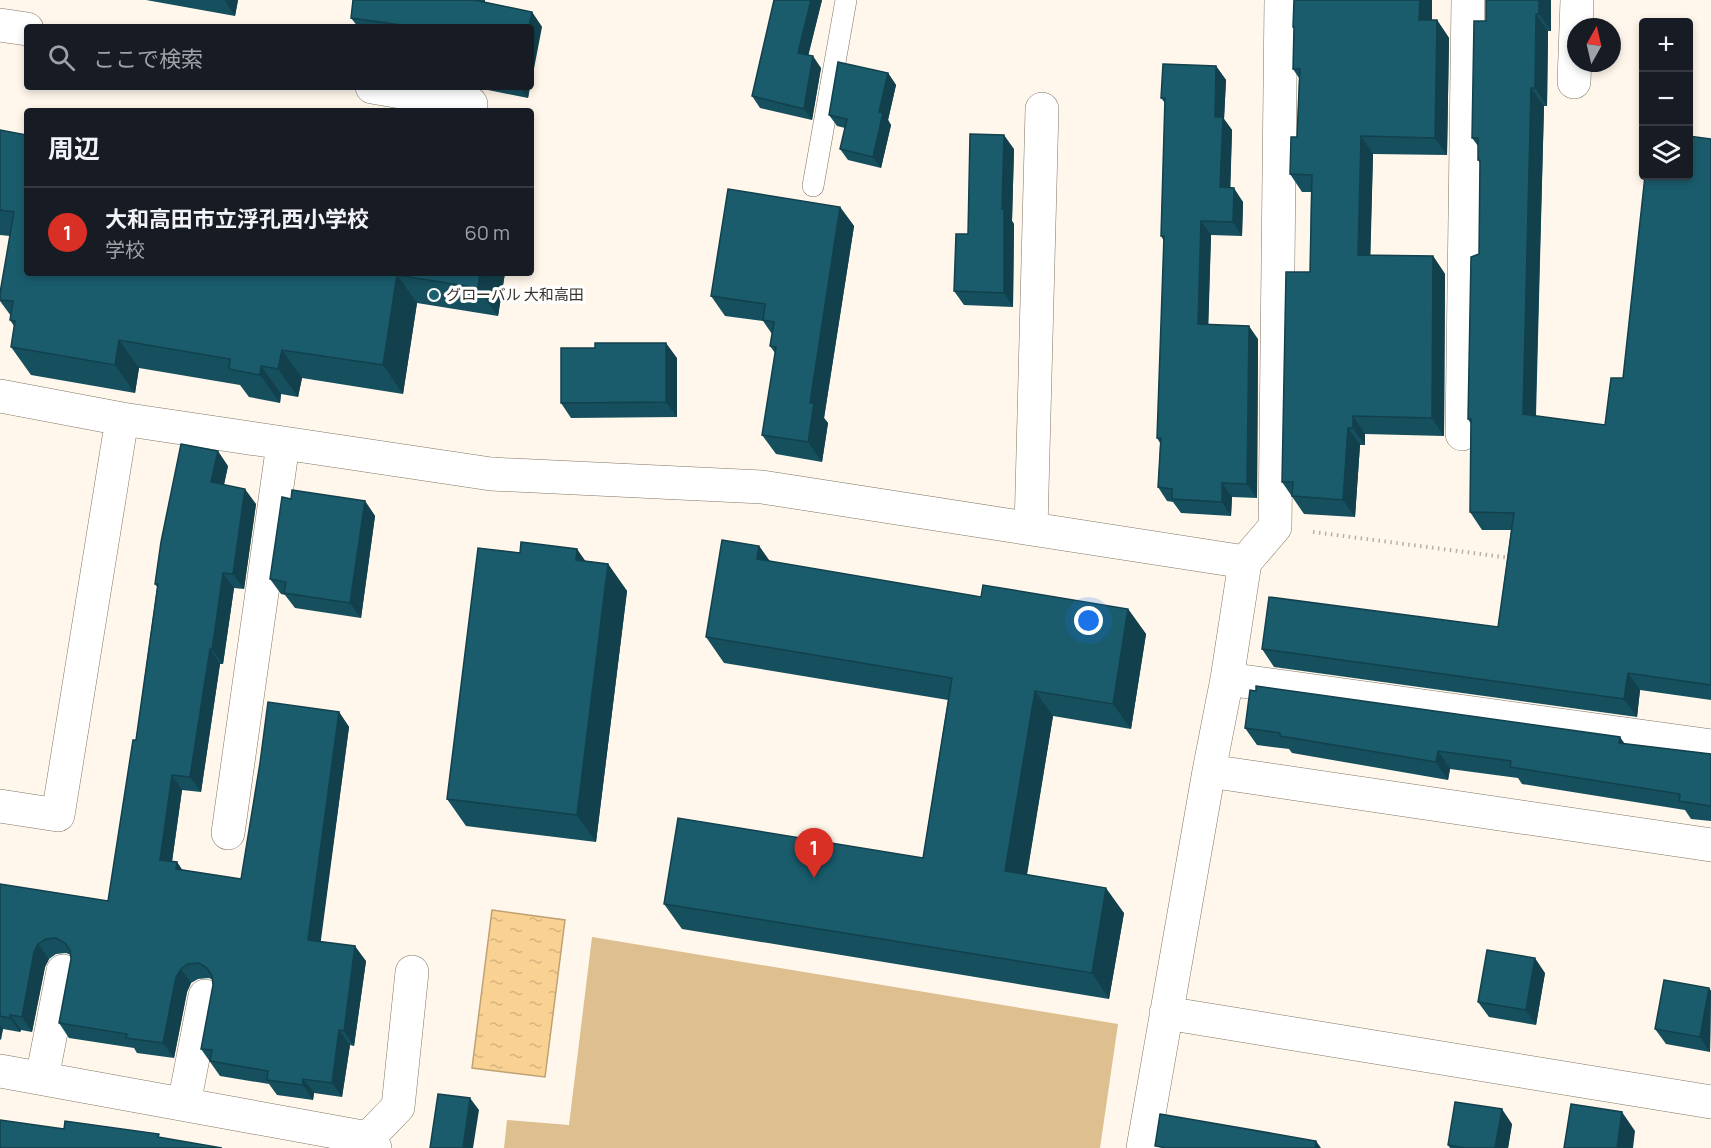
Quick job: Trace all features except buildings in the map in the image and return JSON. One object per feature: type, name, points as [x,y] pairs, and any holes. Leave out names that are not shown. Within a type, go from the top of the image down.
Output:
[{"type":"street","points":[[1143,1148],[1227,679],[1245,562],[1275,527],[1281,0]]},
{"type":"street","points":[[1462,434],[1468,0]]},
{"type":"street","points":[[1574,82],[1577,0]]},
{"type":"street","points":[[0,25],[24,29]]},
{"type":"street","points":[[389,90],[471,104]]},
{"type":"street","points":[[1031,529],[1042,109]]},
{"type":"street","points":[[0,396],[122,419],[491,474],[762,487],[1245,562]]},
{"type":"street","points":[[0,806],[58,816],[122,419]]},
{"type":"street","points":[[228,833],[284,444]]},
{"type":"street","points":[[1227,679],[1711,746]]},
{"type":"street","points":[[1209,771],[1711,846]]},
{"type":"street","points":[[42,1078],[63,971]]},
{"type":"street","points":[[0,1071],[184,1104],[372,1143],[398,1107],[412,972]]},
{"type":"street","points":[[184,1104],[205,996]]},
{"type":"street","points":[[1166,1013],[1711,1102]]},
{"type":"lane","points":[[813,186],[846,0]]},
{"type":"path","points":[[1275,527],[1523,560]]},
{"type":"shaded area","points":[[592,937],[1118,1024],[1100,1148],[504,1148],[507,1120],[569,1125]]},
{"type":"water","points":[[492,910],[565,920],[545,1077],[472,1068]]},
{"type":"place","name":"グローバル 大和高田","points":[[434,295]]},
{"type":"place","name":"大和高田市立浮孔西小学校","points":[[814,878]]}]
